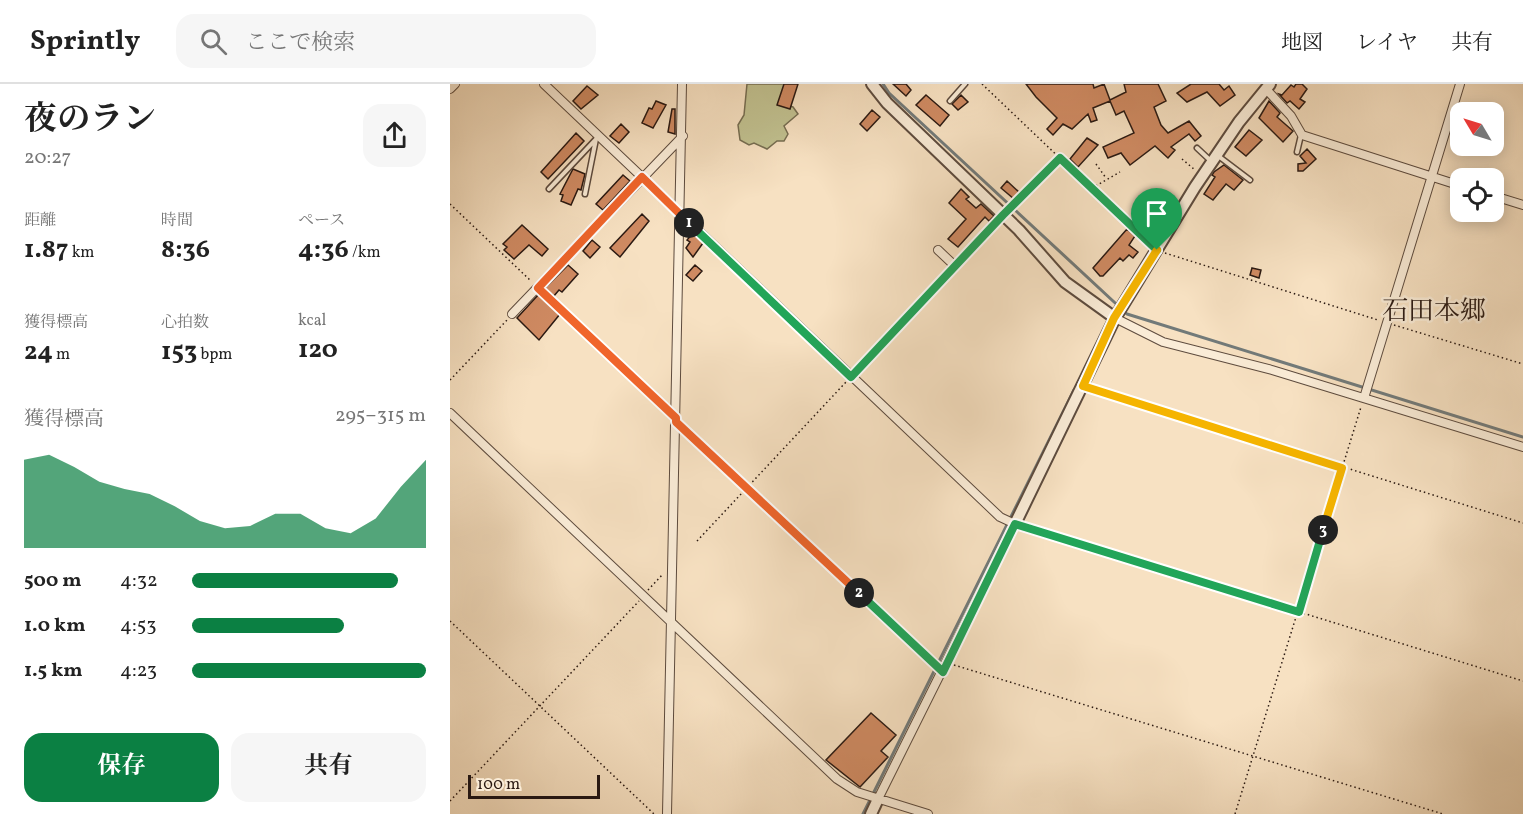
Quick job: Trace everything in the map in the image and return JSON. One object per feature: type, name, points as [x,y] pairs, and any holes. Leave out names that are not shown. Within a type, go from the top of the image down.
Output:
[{"type":"street","points":[[450,89],[455,84]]},
{"type":"street","points":[[544,84],[598,138],[642,177],[1000,517],[1015,524]]},
{"type":"street","points":[[667,814],[683,136],[681,84]]},
{"type":"street","points":[[872,84],[887,103],[1003,215],[1065,282],[1114,318],[1163,342],[1364,398],[1523,447]]},
{"type":"street","points":[[1364,398],[1461,84]]},
{"type":"street","points":[[871,814],[943,672],[1114,318],[1214,159],[1268,87],[1291,116],[1302,135],[1450,183]]},
{"type":"street","points":[[512,314],[683,136]]},
{"type":"street","points":[[1504,199],[1523,205]]},
{"type":"street","points":[[938,250],[955,266],[1003,215]]},
{"type":"street","points":[[450,413],[837,779],[857,792],[928,814]]},
{"type":"lane","points":[[950,101],[965,84]]},
{"type":"lane","points":[[1297,152],[1302,135]]},
{"type":"lane","points":[[549,189],[598,138]]},
{"type":"lane","points":[[585,194],[598,138]]},
{"type":"lane","points":[[1197,148],[1250,180]]},
{"type":"lane","points":[[538,288],[554,304]]},
{"type":"path","points":[[982,84],[1157,250],[1523,364]]},
{"type":"path","points":[[1003,215],[1060,158]]},
{"type":"path","points":[[1182,159],[1202,177]]},
{"type":"path","points":[[1096,164],[1107,179]]},
{"type":"path","points":[[1092,188],[1119,171]]},
{"type":"path","points":[[450,204],[538,288]]},
{"type":"path","points":[[697,541],[955,266]]},
{"type":"path","points":[[554,304],[943,672]]},
{"type":"path","points":[[450,380],[512,314]]},
{"type":"path","points":[[1083,386],[1523,523]]},
{"type":"path","points":[[1235,814],[1364,398]]},
{"type":"path","points":[[1015,524],[1523,681]]},
{"type":"path","points":[[450,801],[673,565]]},
{"type":"path","points":[[450,621],[654,814]]},
{"type":"path","points":[[947,663],[1443,814]]},
{"type":"green space","points":[[747,84],[786,84],[787,105],[793,107],[798,114],[784,126],[788,134],[784,141],[777,141],[767,149],[754,143],[749,145],[740,140],[738,125],[744,115]]},
{"type":"building","points":[[784,84],[798,84],[790,109],[777,105]]},
{"type":"building","points":[[893,84],[906,84],[911,90],[906,96]]},
{"type":"building","points":[[1026,84],[1093,84],[1094,88],[1104,84],[1110,100],[1126,92],[1124,84],[1158,84],[1166,101],[1154,107],[1161,125],[1168,133],[1189,121],[1201,136],[1195,141],[1189,134],[1171,147],[1175,150],[1168,158],[1155,146],[1130,165],[1121,153],[1108,158],[1103,147],[1134,133],[1124,111],[1116,115],[1110,101],[1093,108],[1097,120],[1091,122],[1088,114],[1072,129],[1063,124],[1053,135],[1047,129],[1057,118]]},
{"type":"building","points":[[1191,84],[1219,84],[1224,90],[1229,86],[1235,95],[1220,106],[1207,92],[1187,102],[1177,93]]},
{"type":"building","points":[[1296,84],[1302,84],[1307,89],[1300,99],[1305,102],[1299,109],[1290,101],[1287,103],[1279,94],[1282,95],[1291,85],[1294,87]]},
{"type":"building","points":[[587,86],[598,95],[581,109],[573,101]]},
{"type":"building","points":[[926,95],[949,115],[940,126],[916,105]]},
{"type":"building","points":[[961,95],[968,102],[958,110],[952,104]]},
{"type":"building","points":[[656,101],[666,105],[653,128],[642,123],[649,108],[652,109]]},
{"type":"building","points":[[1269,101],[1280,113],[1277,117],[1293,131],[1283,142],[1259,118]]},
{"type":"building","points":[[672,109],[675,109],[675,134],[668,132]]},
{"type":"building","points":[[872,110],[880,117],[867,131],[860,124]]},
{"type":"building","points":[[621,124],[629,132],[619,143],[610,136]]},
{"type":"building","points":[[1249,130],[1262,140],[1246,156],[1235,147]]},
{"type":"building","points":[[576,133],[584,141],[548,179],[541,172]]},
{"type":"building","points":[[1087,138],[1098,145],[1078,167],[1070,159]]},
{"type":"building","points":[[1307,149],[1316,159],[1303,171],[1298,171],[1298,164],[1306,163],[1300,156]]},
{"type":"building","points":[[1224,165],[1243,180],[1234,190],[1226,184],[1213,200],[1204,194],[1215,177],[1212,175],[1214,172]]},
{"type":"building","points":[[573,169],[585,174],[581,190],[578,189],[571,205],[561,201],[563,195],[560,194]]},
{"type":"building","points":[[623,175],[630,181],[603,210],[596,204]]},
{"type":"building","points":[[1007,181],[1020,193],[1014,199],[1001,188]]},
{"type":"building","points":[[961,189],[969,197],[966,199],[976,208],[981,204],[994,216],[989,221],[985,217],[958,247],[948,239],[966,219],[949,203]]},
{"type":"building","points":[[642,214],[649,221],[620,257],[610,248]]},
{"type":"building","points":[[522,225],[548,249],[542,256],[529,245],[514,259],[504,250],[507,247],[503,244]]},
{"type":"building","points":[[1127,229],[1135,236],[1129,245],[1138,252],[1133,258],[1129,255],[1123,261],[1120,258],[1103,276],[1100,276],[1093,268]]},
{"type":"building","points":[[693,233],[703,243],[693,257],[686,248],[690,242],[687,240]]},
{"type":"building","points":[[592,240],[600,247],[590,258],[583,251]]},
{"type":"building","points":[[568,265],[578,274],[562,292],[559,290],[553,297],[545,288]]},
{"type":"building","points":[[695,265],[702,271],[693,281],[686,275]]},
{"type":"building","points":[[1252,268],[1261,270],[1259,278],[1250,275]]},
{"type":"building","points":[[539,294],[560,314],[539,340],[517,318]]},
{"type":"building","points":[[871,713],[896,735],[881,751],[888,757],[860,787],[826,760]]},
{"type":"waterway","points":[[883,84],[889,93],[1127,314],[1523,437]]},
{"type":"waterway","points":[[863,814],[1074,390]]},
{"type":"district","name":"石田本郷","points":[[1434,312]]},
{"type":"route","points":[[1060,158],[1157,250],[1114,318],[1083,386],[1342,468],[1299,612],[1015,524],[943,672],[700,441],[676,422],[676,418],[538,288],[642,177],[851,377],[1003,215],[1060,158]]}]
